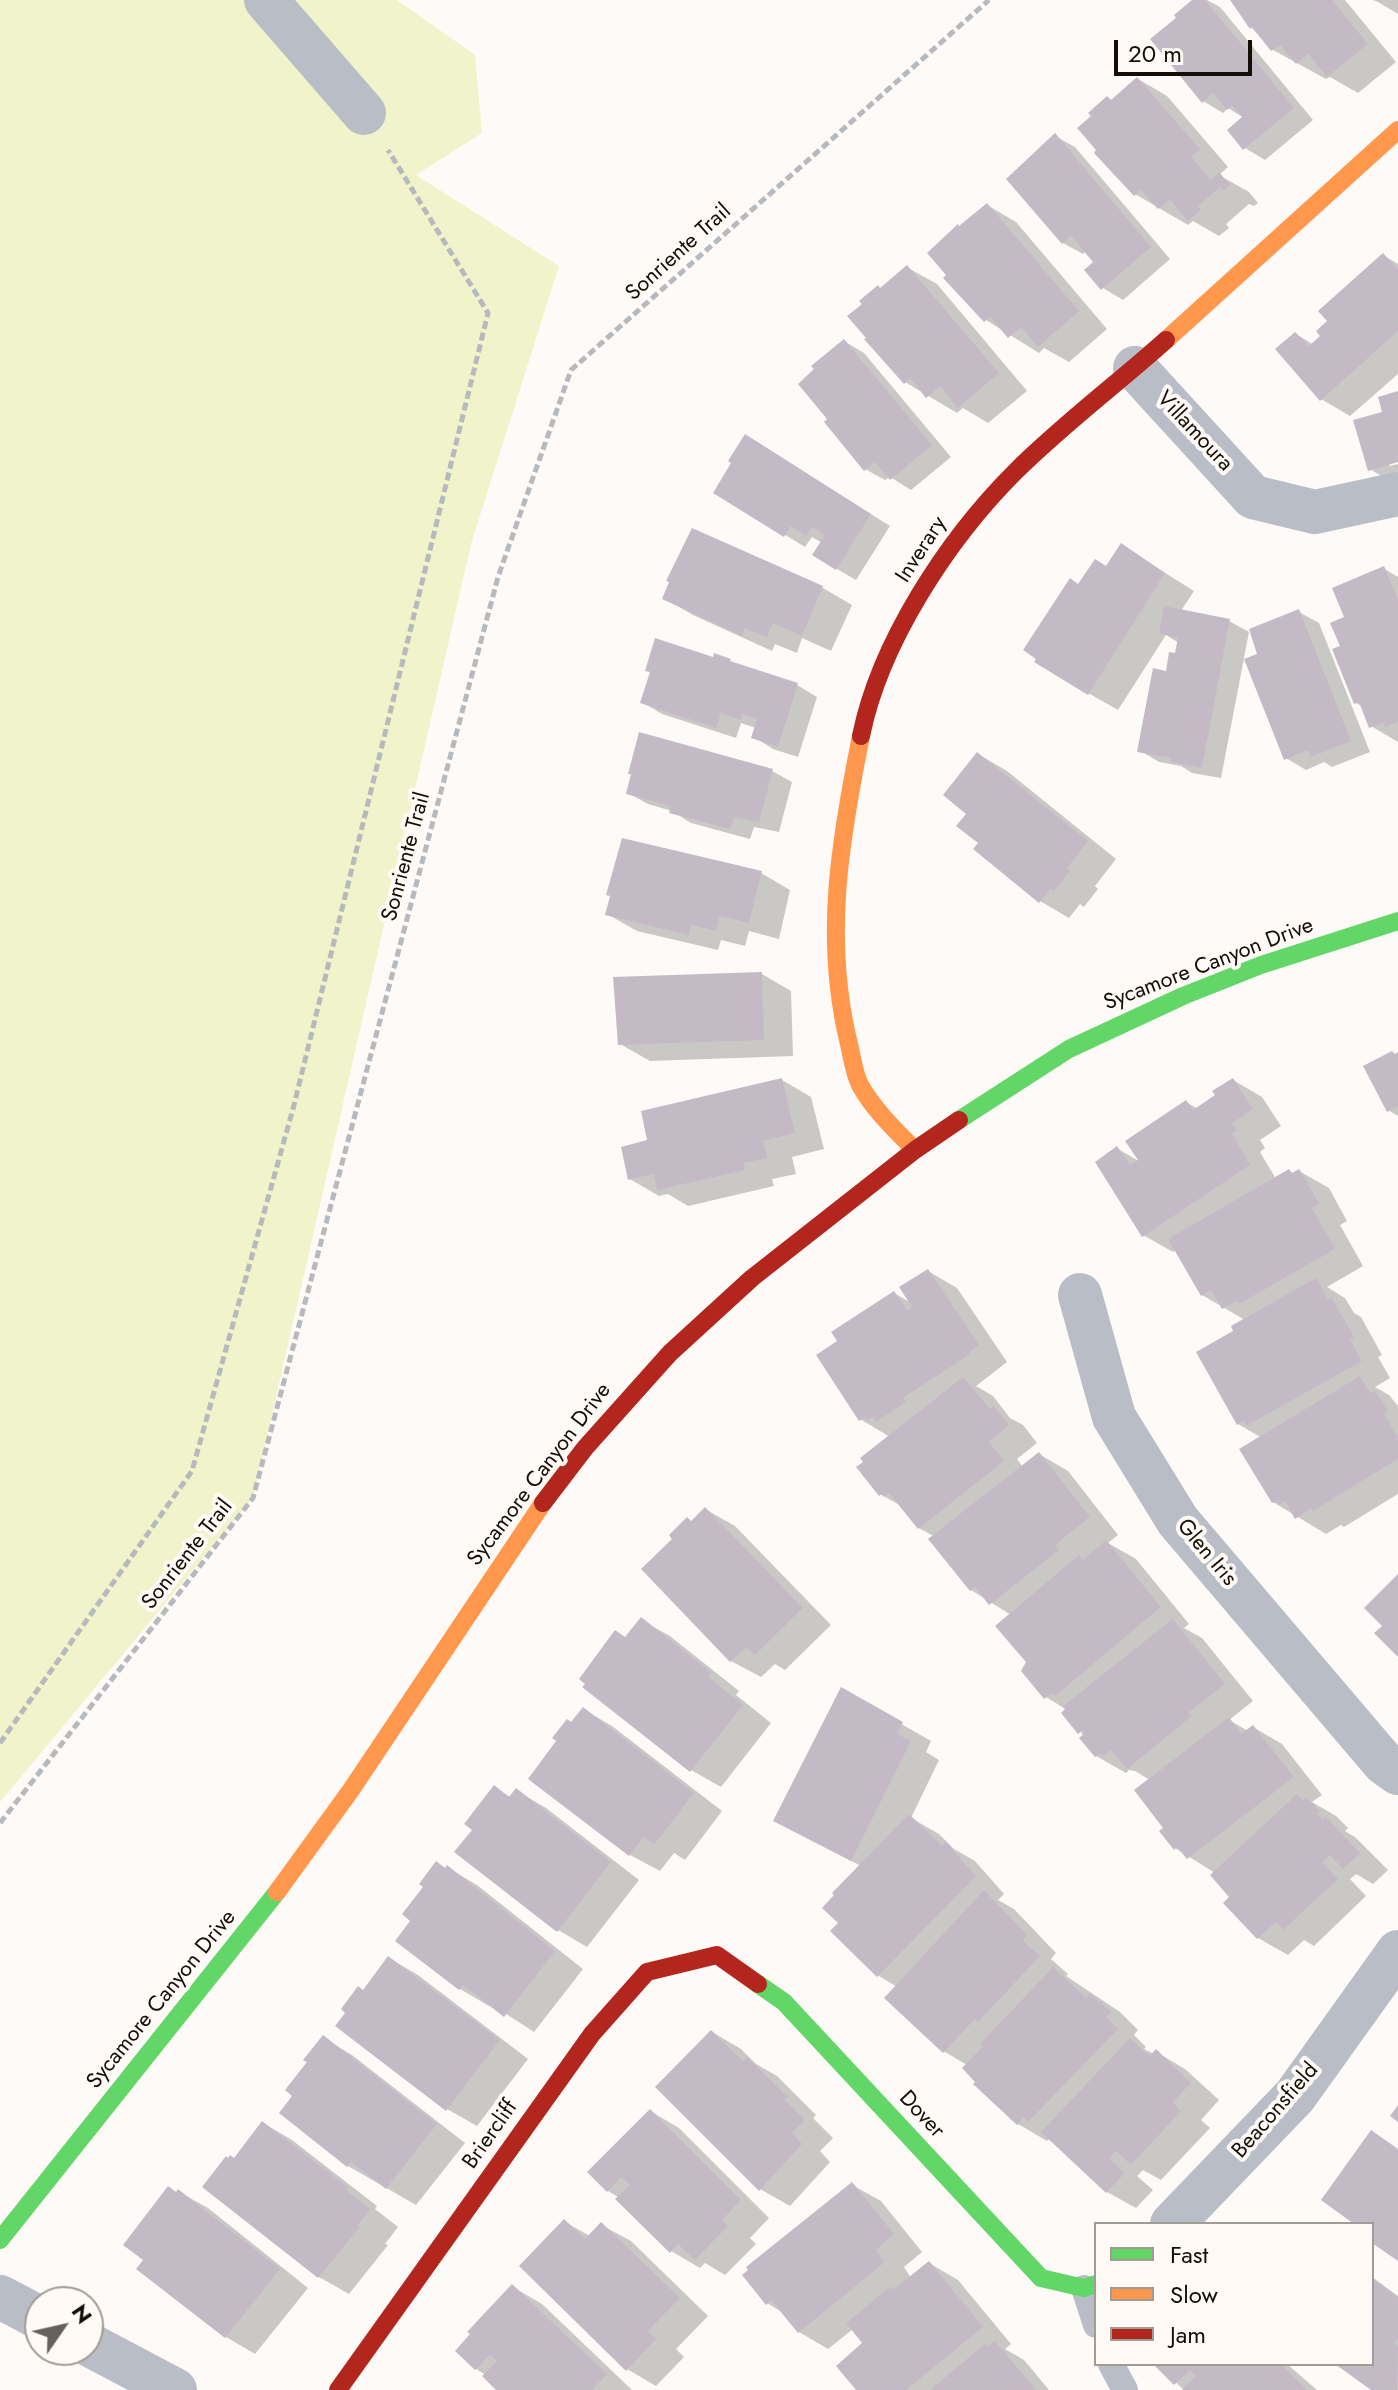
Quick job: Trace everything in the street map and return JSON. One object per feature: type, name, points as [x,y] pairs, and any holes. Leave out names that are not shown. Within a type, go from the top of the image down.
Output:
[{"type":"street","points":[[266,0],[364,113]]},
{"type":"street","name":"Inverary","points":[[915,1150],[882,1117],[859,1083],[843,1019],[834,943],[842,831],[864,722],[896,636],[956,537],[1016,471],[1135,368],[1398,130]]},
{"type":"street","name":"Villamoura","points":[[1135,368],[1253,497],[1315,512],[1398,494]]},
{"type":"street","name":"Sycamore Canyon Drive","points":[[0,2240],[258,1917],[351,1790],[510,1548],[585,1448],[670,1353],[716,1309],[915,1150],[1069,1049],[1108,1029],[1261,965],[1398,921]]},
{"type":"street","name":"Glen Iris","points":[[1080,1295],[1114,1417],[1178,1521],[1384,1763],[1398,1773]]},
{"type":"street","name":"Beaconsfield","points":[[1174,2222],[1295,2096],[1398,1952]]},
{"type":"street","name":"Dover","points":[[717,1955],[784,2002],[1041,2278],[1090,2286]]},
{"type":"street","name":"Briercliff","points":[[338,2390],[592,2034],[647,1972],[717,1955]]},
{"type":"street","points":[[0,2297],[24,2310]]},
{"type":"street","points":[[104,2352],[175,2390]]},
{"type":"lane","points":[[1090,2286],[1094,2312]]},
{"type":"lane","points":[[1112,2366],[1125,2390]]},
{"type":"path","name":"Sonriente Trail","points":[[0,1823],[253,1498],[498,577],[571,370],[989,0]]},
{"type":"path","points":[[0,1743],[192,1471],[294,1105],[488,313],[364,113]]},
{"type":"green space","points":[[0,0],[397,0],[475,55],[482,133],[416,175],[559,266],[471,544],[253,1498],[0,1802]]},
{"type":"building","points":[[1192,0],[1205,0],[1294,108],[1243,150],[1227,130],[1242,117],[1232,105],[1227,110],[1213,93],[1202,103],[1150,39]]},
{"type":"building","points":[[1230,0],[1332,0],[1368,44],[1327,77],[1308,54],[1296,64],[1280,45],[1271,51],[1252,27],[1250,29]]},
{"type":"building","points":[[1137,77],[1200,149],[1191,157],[1211,180],[1219,172],[1230,185],[1223,191],[1220,187],[1198,206],[1201,210],[1188,221],[1170,200],[1158,209],[1141,190],[1134,196],[1094,153],[1096,150],[1077,128],[1107,96],[1111,100]]},
{"type":"building","points":[[1055,133],[1151,247],[1101,290],[1084,270],[1093,262],[1071,236],[1062,244],[1006,179]]},
{"type":"building","points":[[987,203],[1079,311],[1038,347],[1021,327],[1008,338],[990,317],[984,322],[943,278],[946,275],[927,253],[958,224]]},
{"type":"building","points":[[1383,253],[1398,270],[1398,331],[1320,401],[1275,349],[1295,332],[1309,346],[1320,336],[1316,331],[1327,321],[1318,311]]},
{"type":"building","points":[[907,265],[999,373],[958,408],[940,386],[926,398],[910,378],[904,384],[847,316],[862,304],[859,301]]},
{"type":"building","points":[[844,339],[932,445],[890,480],[875,462],[864,471],[798,384],[814,369],[811,366]]},
{"type":"building","points":[[1398,391],[1398,462],[1368,471],[1353,420],[1382,412],[1378,397]]},
{"type":"building","points":[[745,434],[871,514],[836,570],[812,555],[825,535],[812,527],[806,536],[791,526],[784,537],[713,493]]},
{"type":"building","points":[[692,528],[823,586],[802,636],[773,623],[767,637],[745,628],[742,636],[662,599],[669,582],[666,581]]},
{"type":"building","points":[[1121,543],[1165,573],[1088,695],[1034,662],[1036,659],[1023,650],[1070,578],[1078,584],[1095,559],[1106,566]]},
{"type":"building","points":[[1384,566],[1398,600],[1398,721],[1385,727],[1384,722],[1369,728],[1359,702],[1354,704],[1332,649],[1340,646],[1330,623],[1344,617],[1332,588]]},
{"type":"building","points":[[1164,606],[1230,619],[1202,768],[1137,752],[1153,668],[1166,671],[1169,652],[1175,653],[1178,638],[1159,633]]},
{"type":"building","points":[[1299,609],[1351,741],[1311,757],[1308,750],[1284,760],[1244,659],[1257,654],[1249,629]]},
{"type":"building","points":[[655,638],[713,657],[714,653],[798,683],[778,747],[751,738],[757,719],[742,714],[741,720],[721,713],[716,728],[640,703],[650,672],[645,671]]},
{"type":"building","points":[[639,732],[773,769],[759,822],[734,817],[730,829],[669,813],[671,806],[626,794]]},
{"type":"building","points":[[977,752],[1088,841],[1067,868],[1070,871],[1054,891],[1050,889],[1039,903],[973,849],[978,843],[956,826],[966,814],[943,795]]},
{"type":"building","points":[[622,838],[762,871],[749,923],[719,916],[716,931],[691,925],[689,935],[605,915],[610,896],[606,895]]},
{"type":"building","points":[[762,972],[764,1040],[618,1045],[613,977]]},
{"type":"building","points":[[1392,1051],[1395,1054],[1398,1052],[1398,1106],[1387,1112],[1363,1066]]},
{"type":"building","points":[[782,1078],[795,1133],[763,1141],[768,1158],[744,1163],[745,1170],[657,1190],[654,1174],[628,1180],[621,1147],[647,1140],[641,1111]]},
{"type":"building","points":[[1233,1078],[1253,1109],[1232,1123],[1237,1131],[1232,1134],[1250,1165],[1142,1237],[1095,1162],[1117,1146],[1130,1165],[1138,1160],[1125,1141],[1186,1100],[1193,1110],[1215,1095],[1212,1091]]},
{"type":"building","points":[[1289,1169],[1292,1173],[1299,1169],[1319,1203],[1312,1208],[1335,1249],[1239,1304],[1237,1301],[1222,1309],[1211,1290],[1201,1296],[1168,1239]]},
{"type":"building","points":[[928,1269],[979,1345],[903,1398],[906,1402],[876,1422],[873,1417],[859,1421],[816,1355],[837,1341],[831,1332],[894,1291],[907,1310],[912,1307],[899,1287]]},
{"type":"building","points":[[1316,1278],[1328,1300],[1332,1298],[1354,1337],[1350,1340],[1362,1361],[1246,1426],[1244,1421],[1237,1425],[1196,1352],[1233,1331],[1231,1326]]},
{"type":"building","points":[[1360,1376],[1370,1393],[1375,1391],[1388,1411],[1384,1414],[1398,1438],[1398,1459],[1295,1519],[1285,1501],[1279,1505],[1277,1501],[1272,1503],[1239,1449]]},
{"type":"building","points":[[963,1377],[990,1409],[994,1406],[1009,1425],[989,1442],[1004,1461],[918,1529],[889,1493],[879,1496],[856,1467],[863,1462],[860,1458]]},
{"type":"building","points":[[1039,1452],[1090,1517],[1055,1545],[1059,1550],[989,1605],[975,1587],[970,1591],[928,1539]]},
{"type":"building","points":[[705,1507],[803,1608],[755,1655],[746,1647],[730,1662],[641,1569],[672,1539],[669,1535],[687,1517],[691,1521]]},
{"type":"building","points":[[1106,1540],[1161,1607],[1055,1696],[1052,1693],[1044,1699],[1021,1671],[1026,1662],[995,1626],[1079,1555],[1083,1560]]},
{"type":"building","points":[[1398,1574],[1398,1657],[1374,1633],[1382,1626],[1364,1608]]},
{"type":"building","points":[[641,1617],[711,1672],[708,1677],[743,1705],[690,1772],[582,1687],[585,1684],[579,1679],[615,1630],[625,1637]]},
{"type":"building","points":[[1173,1619],[1225,1684],[1189,1712],[1192,1716],[1127,1769],[1111,1750],[1102,1757],[1100,1754],[1095,1757],[1079,1738],[1085,1733],[1083,1730],[1078,1734],[1061,1713],[1065,1709],[1063,1706]]},
{"type":"building","points":[[841,1687],[903,1722],[897,1734],[911,1741],[851,1861],[773,1821]]},
{"type":"building","points":[[583,1707],[694,1793],[654,1845],[644,1837],[629,1856],[528,1779],[556,1741],[552,1738],[567,1719],[571,1722]]},
{"type":"building","points":[[1229,1717],[1241,1734],[1253,1725],[1294,1777],[1187,1859],[1177,1847],[1174,1850],[1159,1831],[1163,1828],[1134,1790]]},
{"type":"building","points":[[494,1785],[509,1797],[516,1788],[611,1862],[557,1932],[454,1852],[472,1830],[464,1824]]},
{"type":"building","points":[[1297,1794],[1303,1800],[1306,1797],[1320,1811],[1317,1814],[1322,1820],[1326,1817],[1360,1853],[1343,1869],[1330,1855],[1322,1862],[1338,1879],[1283,1930],[1276,1922],[1257,1939],[1223,1903],[1229,1897],[1210,1875]]},
{"type":"building","points":[[909,1814],[942,1846],[946,1842],[976,1876],[877,1977],[830,1931],[838,1923],[822,1908],[834,1895],[832,1893]]},
{"type":"building","points":[[436,1861],[445,1868],[447,1865],[555,1951],[504,2017],[463,1985],[459,1990],[395,1941],[410,1921],[402,1914],[423,1887],[419,1884]]},
{"type":"building","points":[[984,1890],[1027,1935],[1023,1941],[1040,1956],[978,2022],[975,2019],[943,2053],[884,1998]]},
{"type":"building","points":[[388,1956],[500,2040],[446,2111],[335,2026],[345,2013],[341,2009],[358,1986],[363,1990]]},
{"type":"building","points":[[1053,1967],[1086,1998],[1090,1993],[1111,2012],[1106,2017],[1118,2029],[1028,2122],[1024,2117],[1017,2125],[973,2084],[975,2082],[962,2068],[983,2046],[980,2044]]},
{"type":"building","points":[[711,2030],[743,2061],[747,2057],[788,2097],[785,2100],[805,2120],[792,2133],[802,2144],[759,2191],[655,2087]]},
{"type":"building","points":[[323,2035],[437,2124],[386,2189],[351,2162],[347,2167],[279,2113],[292,2096],[285,2090]]},
{"type":"building","points":[[1130,2038],[1146,2053],[1151,2055],[1156,2049],[1191,2083],[1173,2102],[1181,2111],[1131,2165],[1116,2151],[1109,2158],[1125,2173],[1106,2193],[1041,2132]]},
{"type":"building","points":[[1398,2105],[1398,2122],[1390,2116]]},
{"type":"building","points":[[650,2109],[741,2200],[722,2220],[728,2226],[695,2260],[678,2244],[670,2253],[615,2199],[630,2185],[621,2177],[607,2192],[587,2172]]},
{"type":"building","points":[[262,2121],[349,2188],[347,2191],[370,2209],[357,2226],[360,2227],[318,2278],[202,2187],[226,2156],[234,2158]]},
{"type":"building","points":[[1371,2130],[1398,2149],[1398,2261],[1374,2244],[1374,2222],[1351,2222],[1321,2200]]},
{"type":"building","points":[[852,2182],[894,2234],[876,2250],[885,2262],[798,2333],[771,2300],[766,2305],[742,2275],[748,2270],[746,2267]]},
{"type":"building","points":[[168,2186],[176,2192],[178,2189],[280,2269],[225,2338],[136,2269],[143,2260],[123,2245]]},
{"type":"building","points":[[564,2219],[585,2239],[601,2222],[680,2298],[648,2331],[656,2339],[626,2371],[519,2266]]},
{"type":"building","points":[[929,2261],[983,2327],[906,2390],[856,2390],[836,2366],[862,2343],[846,2323],[891,2286],[893,2290]]},
{"type":"building","points":[[1374,2280],[1398,2297],[1398,2338],[1394,2343],[1398,2346],[1397,2390],[1371,2390],[1338,2366],[1374,2366]]},
{"type":"building","points":[[512,2284],[607,2374],[592,2390],[496,2390],[482,2376],[497,2361],[490,2355],[475,2370],[455,2351],[470,2334],[467,2332]]},
{"type":"building","points":[[995,2341],[1036,2390],[930,2390],[986,2343],[988,2346]]},
{"type":"building","points":[[1155,2366],[1283,2366],[1307,2390],[1182,2390],[1196,2376],[1190,2370],[1174,2385]]},
{"type":"traffic: fast","points":[[959,1120],[1069,1049],[1183,996],[1261,965],[1398,921]]},
{"type":"traffic: fast","points":[[0,2240],[277,1892]]},
{"type":"traffic: fast","points":[[758,1984],[784,2002],[1041,2278],[1084,2288],[1094,2285]]},
{"type":"traffic: slow","points":[[1166,340],[1398,130]]},
{"type":"traffic: slow","points":[[861,736],[837,890],[837,966],[841,1005],[860,1085],[878,1111],[915,1150]]},
{"type":"traffic: slow","points":[[277,1892],[351,1790],[543,1503]]},
{"type":"traffic: jam","points":[[861,736],[870,700],[900,629],[965,528],[1033,455],[1166,340]]},
{"type":"traffic: jam","points":[[543,1503],[585,1448],[670,1353],[752,1278],[915,1150],[959,1120]]},
{"type":"traffic: jam","points":[[338,2390],[592,2034],[647,1972],[717,1955],[758,1984]]}]
